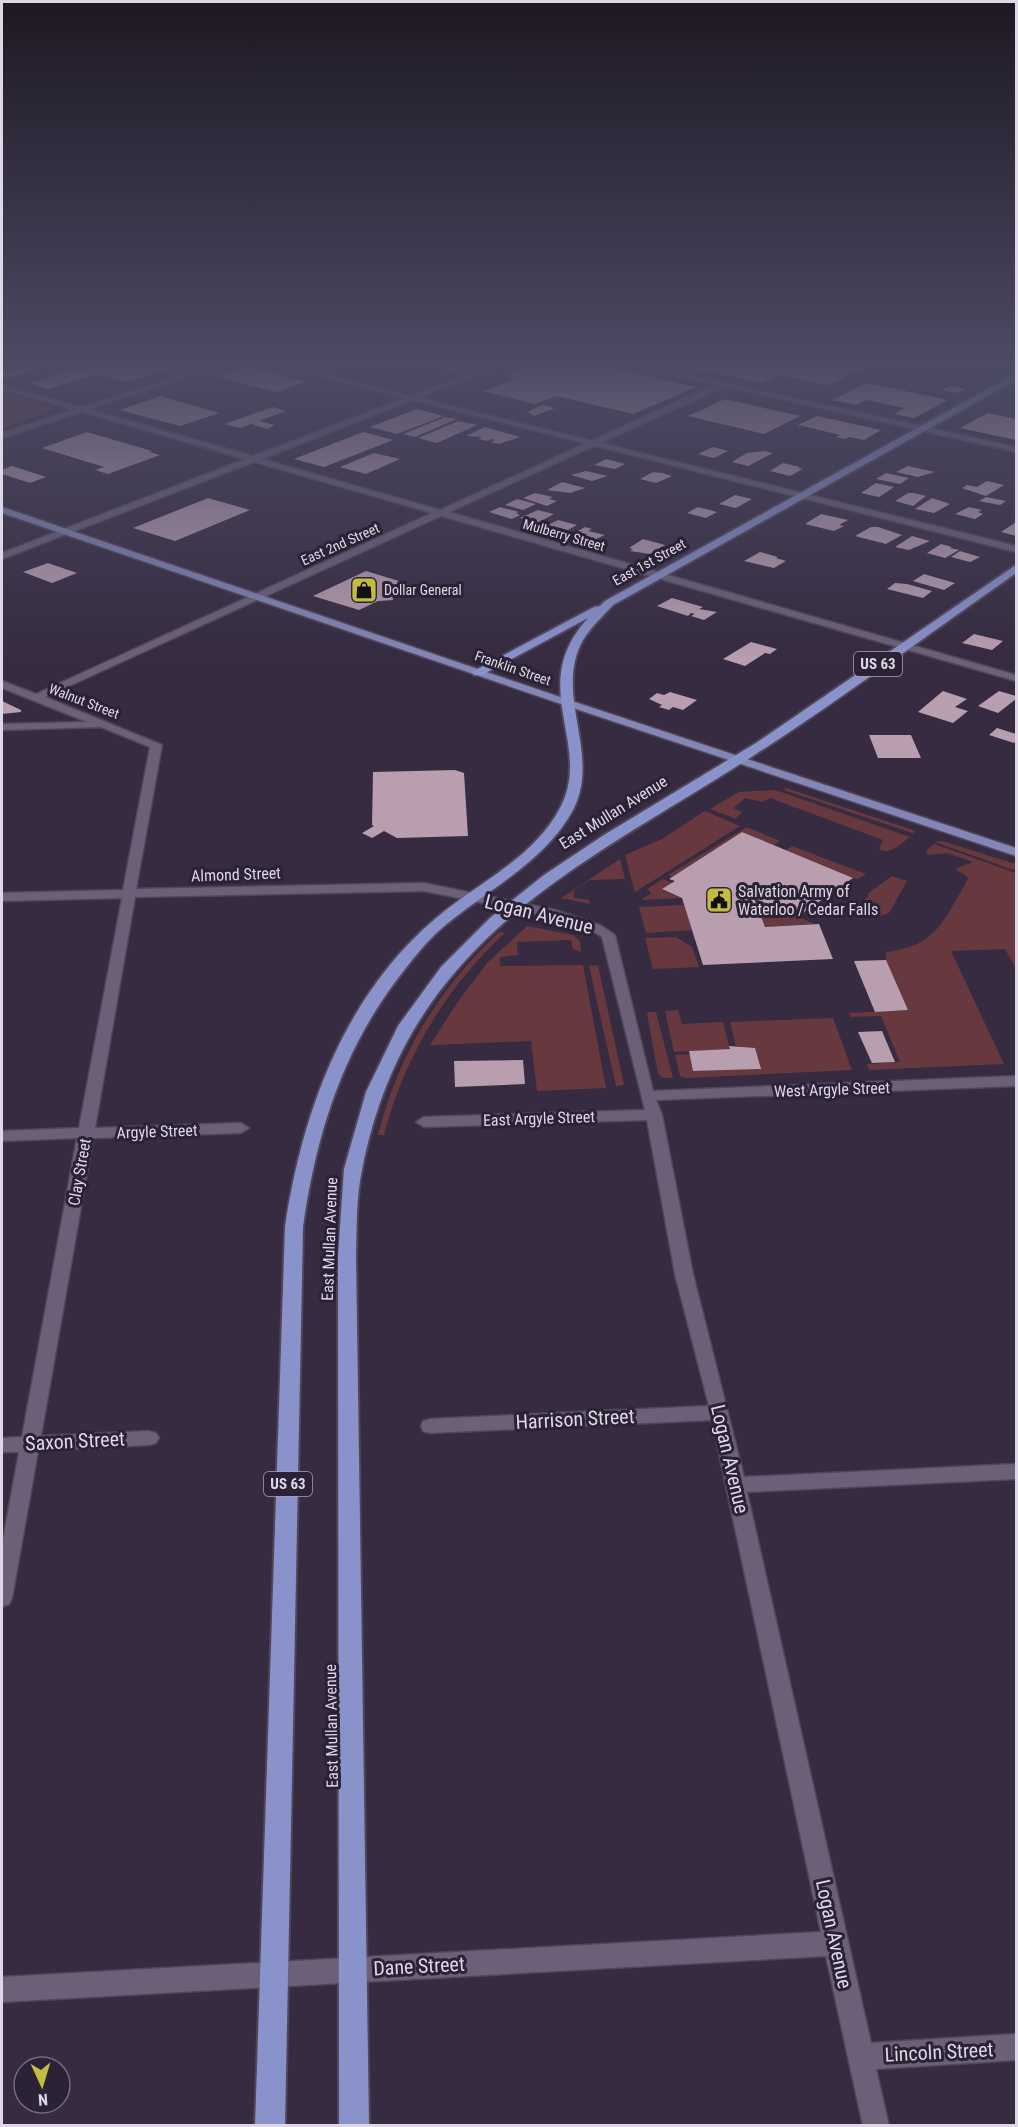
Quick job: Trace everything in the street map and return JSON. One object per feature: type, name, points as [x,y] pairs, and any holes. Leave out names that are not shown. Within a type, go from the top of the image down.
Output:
[{"type":"highway","name":"East 1st Street","points":[[471,897],[501,876],[548,835],[560,821],[576,790],[578,775],[576,758],[565,702],[568,662],[575,643],[609,603],[862,463]]},
{"type":"highway","name":"East Mullan Avenue","points":[[354,2126],[347,1255],[353,1170],[364,1121],[381,1074],[401,1033],[434,983],[469,944],[513,906],[582,854],[739,759],[1017,568]]},
{"type":"highway","points":[[478,672],[609,603]]},
{"type":"highway","name":"East Mullan Avenue","points":[[270,2126],[294,1227],[299,1183],[316,1114],[357,1024],[414,949],[438,924],[471,897]]},
{"type":"main road","name":"Franklin Street","points":[[2,510],[565,702],[1017,852]]},
{"type":"street","points":[[2,556],[243,463]]},
{"type":"street","name":"Mulberry Street","points":[[269,463],[1017,678]]},
{"type":"street","name":"East 2nd Street","points":[[35,698],[549,463]]},
{"type":"street","points":[[673,463],[1017,549]]},
{"type":"street","name":"Walnut Street","points":[[2,684],[156,745]]},
{"type":"street","points":[[2,727],[106,725]]},
{"type":"street","name":"Clay Street","points":[[2,1598],[156,745]]},
{"type":"street","name":"Almond Street","points":[[2,897],[402,886],[424,887],[471,897]]},
{"type":"street","name":"Logan Avenue","points":[[471,897],[591,924],[609,935],[651,1105],[684,1274],[720,1413],[876,2126]]},
{"type":"street","name":"West Argyle Street","points":[[651,1105],[1017,1081]]},
{"type":"street","name":"East Argyle Street","points":[[424,1122],[651,1105]]},
{"type":"street","name":"Argyle Street","points":[[2,1136],[241,1128]]},
{"type":"street","name":"Harrison Street","points":[[430,1426],[720,1413]]},
{"type":"street","name":"Saxon Street","points":[[2,1445],[149,1438]]},
{"type":"street","points":[[736,1485],[1017,1471]]},
{"type":"street","name":"Dane Street","points":[[2,1990],[836,1944]]},
{"type":"street","name":"Lincoln Street","points":[[861,2057],[1017,2048]]},
{"type":"shaded area","points":[[786,788],[913,830],[915,834],[784,790]]},
{"type":"shaded area","points":[[773,790],[910,837],[896,848],[883,851],[879,849],[883,840],[770,798],[762,802],[745,798],[733,808],[742,812],[736,819],[710,809],[739,792]]},
{"type":"shaded area","points":[[705,811],[740,826],[635,892],[625,855],[662,839]]},
{"type":"shaded area","points":[[745,828],[780,841],[774,845],[742,832],[672,877],[668,875]]},
{"type":"shaded area","points":[[942,841],[1016,864],[1016,868],[1013,870],[935,842]]},
{"type":"shaded area","points":[[934,844],[1016,873],[1016,969],[1005,949],[951,951],[1004,1064],[869,1070],[867,1064],[900,1062],[881,1016],[850,1017],[850,1013],[908,1010],[886,960],[886,952],[917,944],[937,928],[968,879],[955,869],[973,862],[947,853],[928,855],[926,851]]},
{"type":"shaded area","points":[[792,846],[866,874],[858,879],[853,878],[786,850]]},
{"type":"shaded area","points":[[620,859],[625,879],[590,880],[574,890],[574,898],[589,900],[590,904],[561,898]]},
{"type":"shaded area","points":[[892,876],[907,881],[889,913],[880,916],[858,909],[856,906],[869,896],[867,894]]},
{"type":"shaded area","points":[[663,879],[673,883],[662,890],[682,898],[641,900],[651,893],[647,889]]},
{"type":"shaded area","points":[[756,899],[815,924],[765,927]]},
{"type":"shaded area","points":[[684,905],[692,930],[646,933],[639,907]]},
{"type":"shaded area","points":[[527,926],[573,935],[580,941],[581,952],[573,949],[571,940],[517,942],[518,955],[500,957],[500,966],[583,965],[606,1088],[537,1091],[531,1041],[430,1045],[459,1000],[488,962]]},
{"type":"shaded area","points":[[499,932],[505,933],[464,977],[430,1025],[403,1079],[384,1135],[378,1135],[397,1077],[424,1024],[458,976]]},
{"type":"shaded area","points":[[676,937],[692,947],[699,967],[653,969],[645,938]]},
{"type":"shaded area","points":[[598,965],[624,1085],[616,1086],[589,966]]},
{"type":"shaded area","points":[[678,1010],[682,1024],[723,1022],[730,1049],[674,1052],[665,1011]]},
{"type":"shaded area","points":[[656,1012],[673,1078],[663,1078],[658,1074],[647,1014]]},
{"type":"shaded area","points":[[833,1018],[852,1070],[685,1078],[680,1076],[675,1055],[690,1054],[694,1071],[760,1069],[739,1046],[736,1046],[730,1022]]},
{"type":"building","points":[[92,463],[137,463],[108,474],[95,470],[104,467]]},
{"type":"building","points":[[310,463],[334,463],[324,467]]},
{"type":"building","points":[[349,463],[390,463],[366,474],[340,467]]},
{"type":"building","points":[[597,463],[625,464],[615,469],[594,465]]},
{"type":"building","points":[[783,463],[803,469],[790,476],[770,471]]},
{"type":"building","points":[[12,466],[46,477],[30,483],[2,474],[2,470]]},
{"type":"building","points":[[908,466],[935,472],[918,477],[896,472]]},
{"type":"building","points":[[586,471],[608,476],[592,481],[571,475]]},
{"type":"building","points":[[653,472],[672,476],[656,483],[640,479]]},
{"type":"building","points":[[886,473],[909,478],[900,484],[876,479]]},
{"type":"building","points":[[987,481],[1004,485],[986,496],[962,488],[967,485],[977,487]]},
{"type":"building","points":[[562,482],[585,488],[570,493],[547,490]]},
{"type":"building","points":[[876,483],[894,487],[879,497],[861,493]]},
{"type":"building","points":[[535,493],[553,497],[549,499],[557,501],[547,506],[523,498]]},
{"type":"building","points":[[908,493],[926,496],[913,506],[895,501]]},
{"type":"building","points":[[735,495],[752,499],[736,508],[719,504]]},
{"type":"building","points":[[986,497],[1006,501],[1000,505],[979,501]]},
{"type":"building","points":[[208,498],[250,510],[175,541],[133,528]]},
{"type":"building","points":[[932,498],[950,504],[934,513],[915,509]]},
{"type":"building","points":[[517,499],[536,504],[523,510],[505,505]]},
{"type":"building","points":[[500,507],[519,512],[516,513],[520,515],[512,519],[489,512]]},
{"type":"building","points":[[698,507],[717,512],[706,518],[687,513]]},
{"type":"building","points":[[969,507],[982,510],[978,512],[983,514],[975,519],[955,514]]},
{"type":"building","points":[[538,510],[554,514],[537,523],[520,518]]},
{"type":"building","points":[[821,514],[848,520],[839,525],[844,526],[834,531],[805,524]]},
{"type":"building","points":[[558,520],[577,525],[568,530],[548,525]]},
{"type":"building","points":[[1016,522],[1016,536],[1001,532]]},
{"type":"building","points":[[585,527],[592,529],[588,531],[605,535],[594,540],[574,533]]},
{"type":"building","points":[[871,527],[902,535],[886,544],[855,536]]},
{"type":"building","points":[[912,536],[930,541],[909,550],[895,547]]},
{"type":"building","points":[[643,539],[665,545],[650,554],[630,551],[633,549],[629,548]]},
{"type":"building","points":[[941,544],[959,550],[945,558],[927,553]]},
{"type":"building","points":[[960,551],[980,557],[970,562],[951,557]]},
{"type":"building","points":[[760,552],[786,561],[774,568],[744,561]]},
{"type":"building","points":[[48,563],[77,573],[52,583],[23,572]]},
{"type":"building","name":"Dollar General","points":[[366,571],[412,585],[392,594],[393,600],[378,601],[359,610],[313,596]]},
{"type":"building","points":[[924,574],[955,583],[944,590],[913,581]]},
{"type":"building","points":[[895,583],[932,591],[923,598],[887,589]]},
{"type":"building","points":[[672,598],[703,607],[699,609],[717,612],[704,620],[691,616],[695,614],[691,613],[688,616],[657,606]]},
{"type":"building","points":[[974,634],[1003,641],[992,650],[962,643]]},
{"type":"building","points":[[751,642],[777,649],[770,654],[765,653],[745,666],[723,659]]},
{"type":"building","points":[[943,691],[967,699],[955,707],[968,711],[953,723],[918,712]]},
{"type":"building","points":[[999,691],[1016,696],[1016,699],[998,713],[978,706]]},
{"type":"building","points":[[670,692],[697,700],[683,710],[673,707],[669,710],[659,707],[662,705],[649,699],[657,693],[664,695]]},
{"type":"building","points":[[2,701],[21,710],[21,712],[2,714]]},
{"type":"building","points":[[997,728],[1016,734],[1016,741],[1014,743],[989,735]]},
{"type":"building","points":[[869,735],[911,735],[921,758],[878,758]]},
{"type":"building","points":[[455,770],[464,773],[468,836],[397,838],[384,831],[372,838],[362,833],[374,826],[372,825],[373,772]]},
{"type":"building","name":"Salvation Army of Waterloo / Cedar Falls","points":[[742,832],[853,878],[797,917],[754,898],[765,927],[819,924],[833,959],[703,965],[682,898],[662,889],[675,881],[669,879]]},
{"type":"building","points":[[886,960],[908,1010],[875,1012],[854,961]]},
{"type":"building","points":[[882,1031],[895,1062],[872,1063],[858,1032]]},
{"type":"building","points":[[729,1046],[755,1048],[761,1069],[693,1071],[689,1051],[730,1049]]},
{"type":"building","points":[[523,1060],[525,1084],[455,1087],[454,1061]]},
{"type":"place","name":"Dollar General","points":[[364,590]]},
{"type":"place","name":"Salvation Army of Waterloo / Cedar Falls","points":[[719,900]]}]
